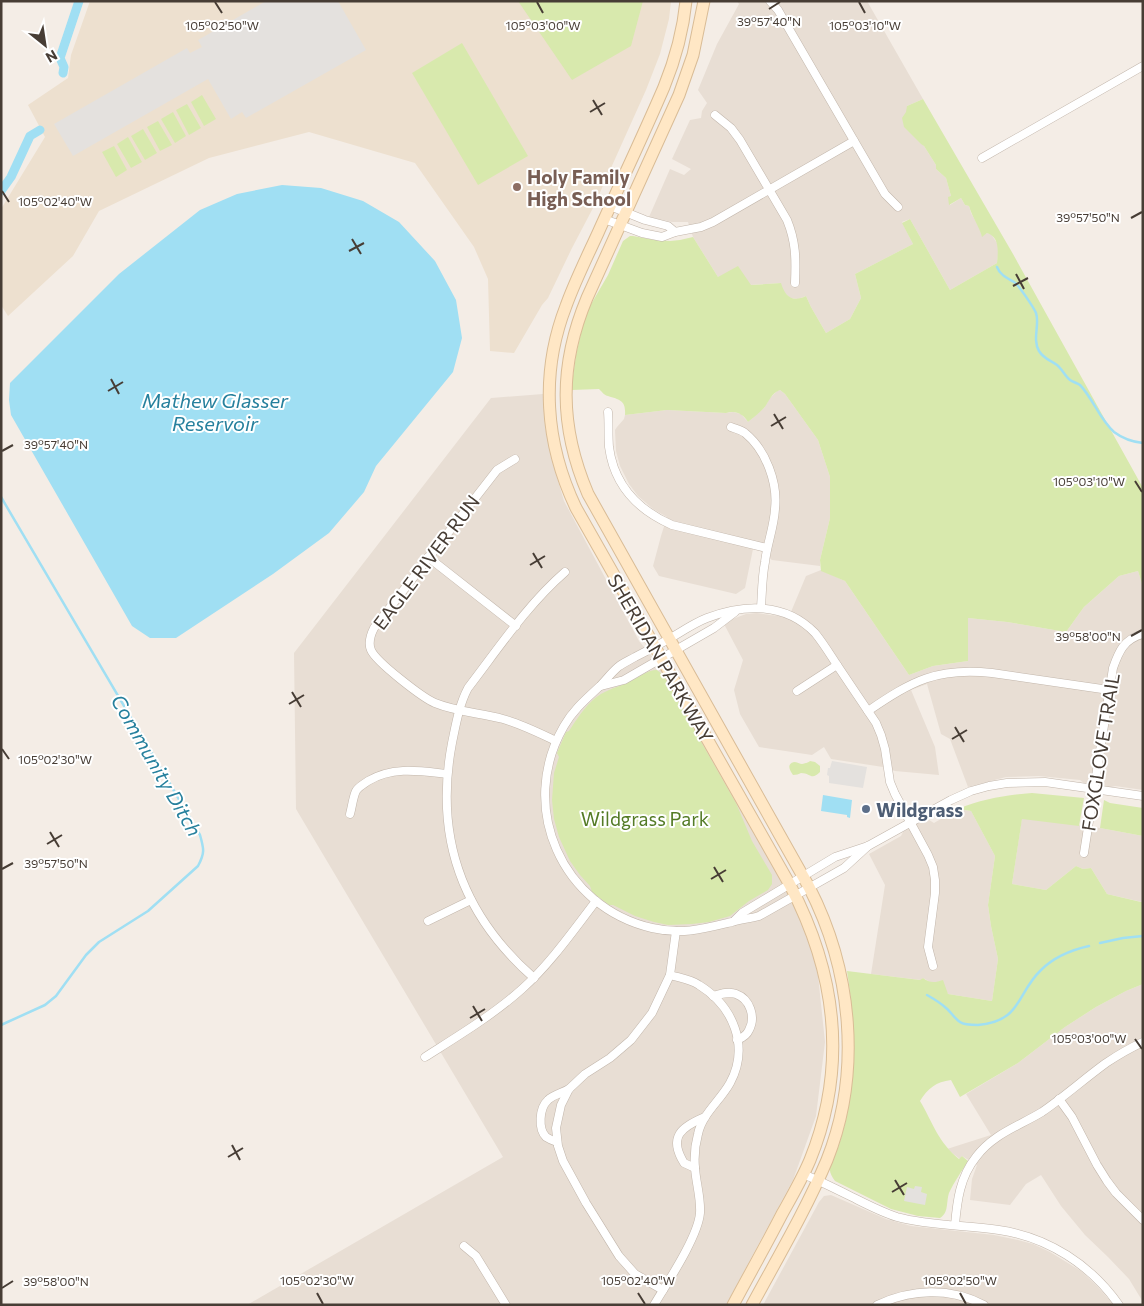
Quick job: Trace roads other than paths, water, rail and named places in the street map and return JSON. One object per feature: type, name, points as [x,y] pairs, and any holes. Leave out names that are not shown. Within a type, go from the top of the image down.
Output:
[{"type":"main road","name":"SHERIDAN PARKWAY","points":[[686,1],[680,36],[669,74],[569,298],[558,332],[550,371],[548,396],[550,424],[556,453],[570,494],[586,527],[790,884],[813,935],[822,963],[830,1006],[832,1038],[831,1077],[826,1106],[815,1147],[804,1174],[733,1305]]},
{"type":"main road","name":"SHERIDAN PARKWAY","points":[[704,1],[697,40],[684,82],[582,310],[573,338],[567,373],[566,393],[568,424],[576,464],[588,494],[810,888],[829,932],[846,1003],[847,1073],[839,1118],[831,1147],[805,1206],[752,1305]]},
{"type":"street","points":[[770,1],[778,10],[885,194],[898,207]]},
{"type":"street","points":[[982,158],[1143,66]]},
{"type":"street","points":[[716,115],[731,128],[740,140],[787,220],[795,246],[795,283]]},
{"type":"street","points":[[604,219],[642,233],[662,237],[675,232],[701,227],[713,222],[854,141]]},
{"type":"street","points":[[610,206],[645,220],[668,226],[675,232]]},
{"type":"street","points":[[608,412],[609,446],[616,471],[628,494],[642,508],[658,519],[672,524],[768,548]]},
{"type":"street","points":[[731,427],[744,432],[753,442],[765,460],[773,480],[776,508],[764,562],[761,608]]},
{"type":"street","name":"EAGLE RIVER RUN","points":[[515,459],[497,470],[428,557],[374,628],[371,635],[370,648],[378,660],[424,697],[445,707],[518,724],[556,740]]},
{"type":"street","points":[[428,557],[516,626]]},
{"type":"street","points":[[534,978],[520,966],[498,941],[482,919],[461,878],[450,839],[447,815],[447,774],[458,710],[468,688],[516,626],[550,585],[564,572]]},
{"type":"street","points":[[868,846],[844,868],[796,896],[748,920],[734,921],[710,928],[676,931],[638,924],[617,915],[596,902],[579,885],[562,862],[549,829],[545,801],[545,784],[551,756],[556,740],[572,714],[620,666],[705,619],[722,613],[761,608],[786,613],[799,620],[822,642],[876,723],[885,749],[890,782],[894,794],[933,867],[935,893],[928,947],[933,966]]},
{"type":"street","points":[[599,687],[624,680],[714,628],[738,610]]},
{"type":"street","name":"FOXGLOVE TRAIL","points":[[1084,853],[1113,668],[1123,646],[1133,637],[1143,634]]},
{"type":"street","points":[[797,692],[837,664]]},
{"type":"street","points":[[868,711],[898,690],[914,683],[936,675],[960,671],[992,673],[1109,690]]},
{"type":"street","points":[[350,814],[356,790],[364,783],[384,773],[407,770],[447,774]]},
{"type":"street","points":[[734,921],[742,912],[835,857],[868,846],[951,800],[989,786],[1008,783],[1045,782],[1143,796]]},
{"type":"street","points":[[428,921],[471,900]]},
{"type":"street","points":[[425,1057],[505,1003],[534,978],[596,902]]},
{"type":"street","points":[[557,1142],[546,1137],[543,1132],[540,1123],[543,1106],[548,1099],[569,1089],[585,1074],[610,1058],[631,1040],[652,1013],[670,975],[676,931]]},
{"type":"street","points":[[654,1305],[697,1226],[700,1215],[700,1200],[695,1168],[695,1147],[699,1129],[705,1117],[730,1084],[736,1068],[738,1054],[734,1023],[725,1008],[698,984],[670,975]]},
{"type":"street","points":[[713,996],[735,993],[749,1004],[752,1013],[749,1032],[737,1040]]},
{"type":"street","points":[[954,1225],[962,1182],[968,1169],[985,1146],[1059,1099],[1107,1063],[1143,1042]]},
{"type":"street","points":[[569,1089],[561,1105],[556,1128],[557,1142],[563,1161],[619,1256],[635,1274],[662,1290]]},
{"type":"street","points":[[1059,1099],[1072,1117],[1107,1181],[1116,1193],[1143,1220]]},
{"type":"street","points":[[695,1168],[684,1163],[678,1149],[677,1140],[680,1132],[685,1127],[705,1117]]},
{"type":"street","points":[[804,1174],[878,1210],[896,1216],[914,1221],[1001,1230],[1037,1240],[1070,1257],[1085,1268],[1099,1281],[1119,1305]]},
{"type":"street","points":[[464,1246],[476,1256],[506,1305]]},
{"type":"street","points":[[877,1305],[903,1295],[917,1292],[933,1292],[962,1296],[984,1305]]},
{"type":"water","name":"Mathew Glasser Reservoir","points":[[282,185],[321,188],[363,201],[399,222],[435,261],[456,300],[462,338],[453,372],[376,466],[364,492],[329,533],[273,574],[176,638],[150,638],[132,626],[11,415],[9,400],[10,383],[119,274],[200,210],[237,194]]},
{"type":"water","points":[[823,795],[852,800],[850,818],[847,815],[821,811]]},
{"type":"waterway","name":"Community Ditch","points":[[63,73],[64,67],[60,58],[79,1]]},
{"type":"waterway","name":"Community Ditch","points":[[1,191],[11,177],[30,136],[40,130]]},
{"type":"waterway","points":[[997,267],[1002,274],[1016,284],[1035,310],[1037,317],[1036,342],[1041,354],[1057,365],[1070,380],[1080,385],[1104,421],[1114,432],[1135,442],[1143,443]]},
{"type":"waterway","name":"Community Ditch","points":[[1,497],[200,835],[203,851],[198,866],[148,911],[99,942],[86,955],[56,996],[45,1005],[1,1025]]},
{"type":"waterway","points":[[1100,943],[1143,936]]},
{"type":"waterway","points":[[927,995],[942,1004],[962,1023],[978,1025],[992,1022],[1003,1018],[1011,1012],[1033,979],[1051,961],[1089,946]]},
{"type":"place","name":"Holy Family High School","points":[[517,187]]},
{"type":"place","name":"Wildgrass","points":[[866,809]]},
{"type":"park label","name":"Wildgrass Park","points":[[645,818]]}]
